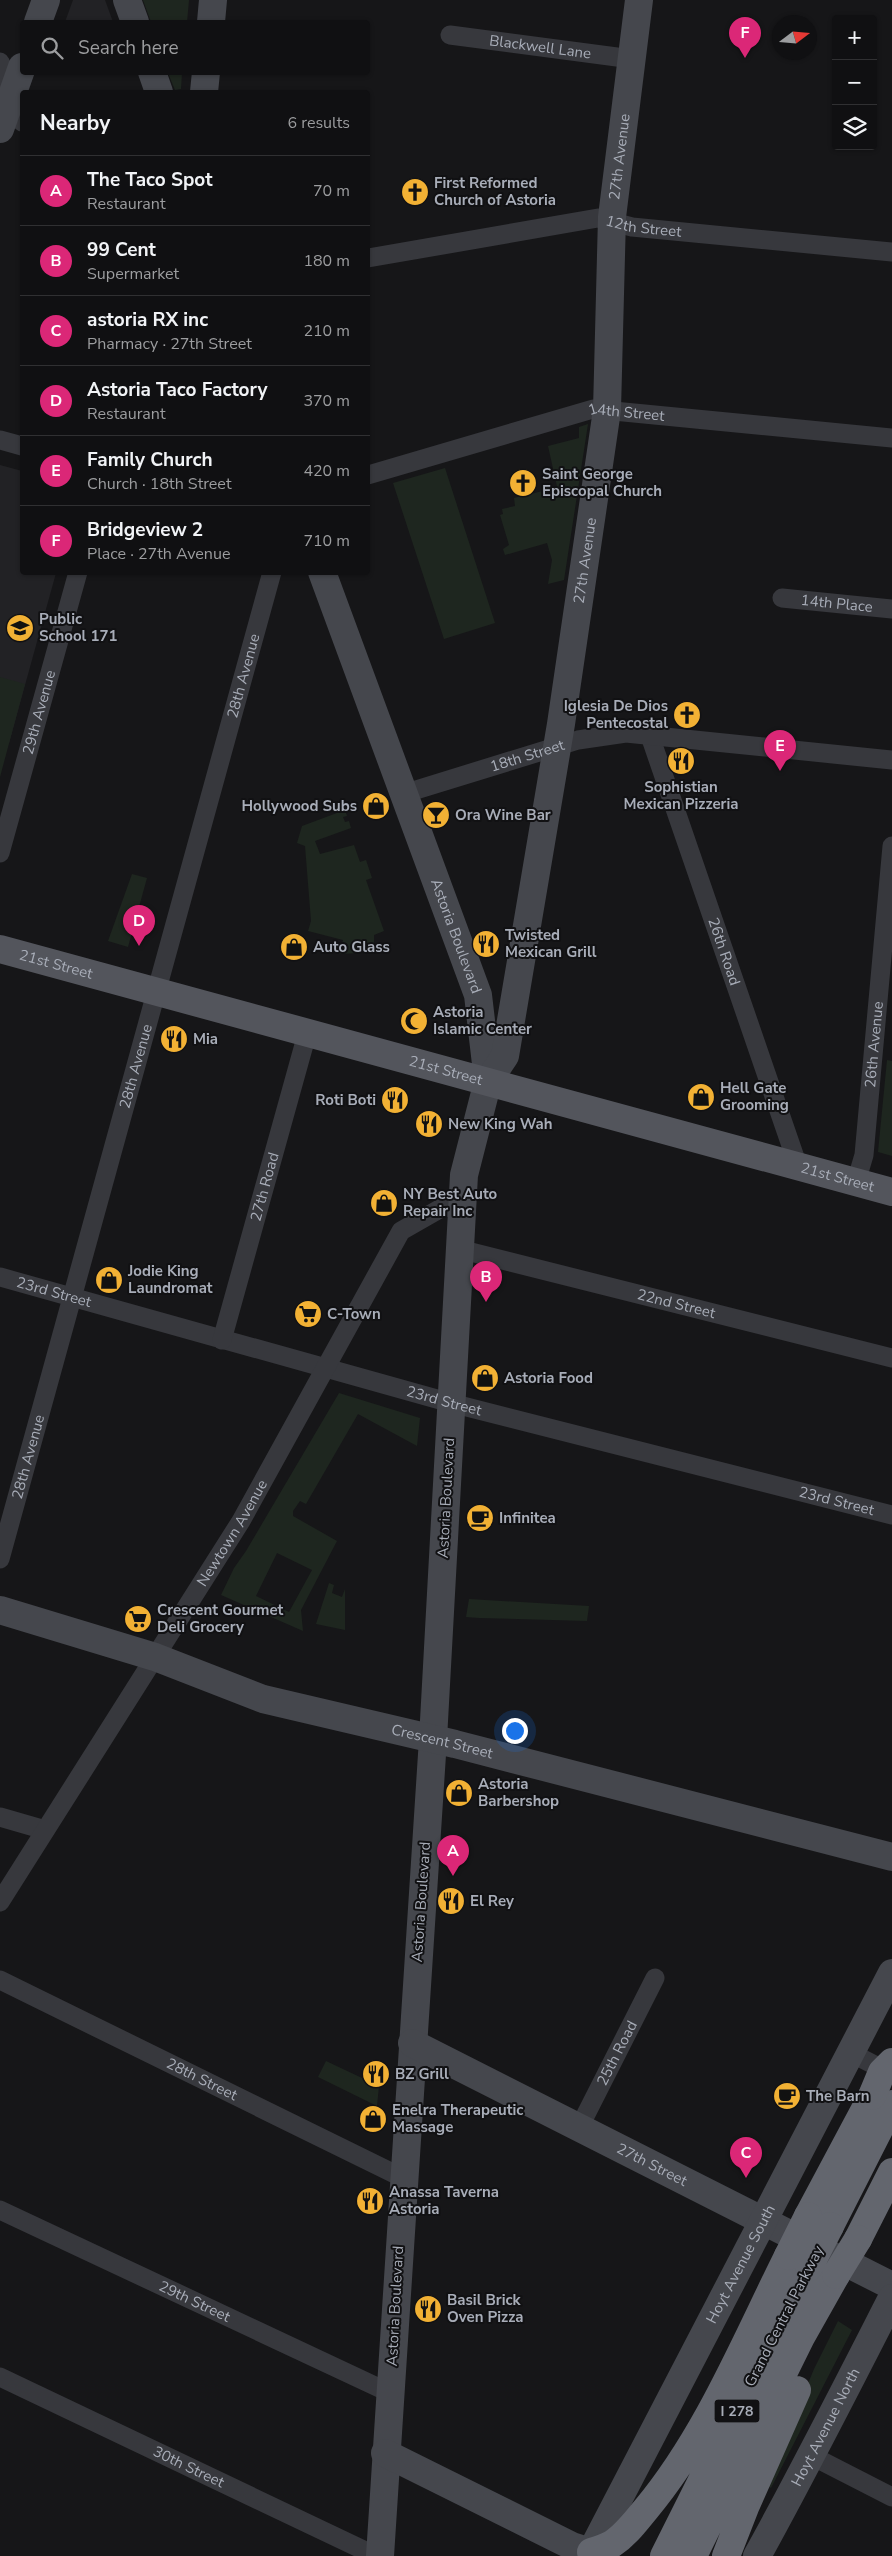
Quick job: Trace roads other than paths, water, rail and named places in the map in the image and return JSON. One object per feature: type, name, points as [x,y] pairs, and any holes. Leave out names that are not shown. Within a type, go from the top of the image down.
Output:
[{"type":"highway","points":[[884,2101],[882,2072],[892,2062]]},
{"type":"highway","points":[[884,2101],[892,2073]]},
{"type":"highway","name":"Grand Central Parkway","points":[[664,2556],[798,2261],[884,2101]]},
{"type":"highway","name":"Grand Central Parkway","points":[[693,2556],[802,2337],[839,2277],[892,2172]]},
{"type":"highway","points":[[590,2554],[605,2548],[622,2536],[655,2498],[701,2427],[798,2261]]},
{"type":"highway","points":[[628,2556],[681,2477],[713,2423],[798,2261]]},
{"type":"highway","points":[[726,2556],[746,2505],[806,2371],[839,2277]]},
{"type":"main road","points":[[39,20],[46,0]]},
{"type":"main road","points":[[128,0],[134,20]]},
{"type":"main road","points":[[211,20],[213,0]]},
{"type":"main road","name":"27th Avenue","points":[[488,1081],[505,1056],[561,724],[607,410],[612,222],[639,0]]},
{"type":"main road","points":[[9,111],[20,74]]},
{"type":"main road","points":[[153,75],[158,90]]},
{"type":"main road","points":[[204,90],[206,75]]},
{"type":"main road","name":"Astoria Boulevard","points":[[323,575],[478,995],[488,1081],[464,1175],[433,1739],[378,2556]]},
{"type":"main road","name":"21st Street","points":[[0,949],[892,1192]]},
{"type":"main road","name":"Crescent Street","points":[[0,1610],[155,1657],[262,1699],[433,1739],[892,1857]]},
{"type":"main road","name":"Hoyt Avenue South","points":[[590,2554],[892,1973]]},
{"type":"main road","name":"27th Street","points":[[412,2044],[892,2286]]},
{"type":"main road","name":"Hoyt Avenue North","points":[[757,2556],[812,2456],[853,2370],[892,2298]]},
{"type":"main road","points":[[386,2453],[590,2554]]},
{"type":"street","name":"Blackwell Lane","points":[[450,35],[632,59]]},
{"type":"street","points":[[0,62],[9,111]]},
{"type":"street","name":"12th Street","points":[[370,258],[598,218],[632,227],[892,252]]},
{"type":"street","name":"14th Street","points":[[370,474],[587,409],[892,438]]},
{"type":"street","points":[[0,440],[20,445]]},
{"type":"street","name":"29th Avenue","points":[[0,853],[77,575]]},
{"type":"street","name":"28th Avenue","points":[[0,1559],[158,993],[271,575]]},
{"type":"street","name":"14th Place","points":[[782,598],[892,609]]},
{"type":"street","name":"18th Street","points":[[403,794],[556,748],[603,736],[626,733],[892,760]]},
{"type":"street","name":"26th Road","points":[[650,736],[798,1166]]},
{"type":"street","name":"26th Avenue","points":[[856,1182],[864,1155],[892,846]]},
{"type":"street","name":"27th Road","points":[[222,1340],[308,1034]]},
{"type":"street","name":"Newtown Avenue","points":[[0,1902],[241,1522],[401,1231],[443,1207],[462,1208]]},
{"type":"street","name":"22nd Street","points":[[459,1248],[892,1358]]},
{"type":"street","name":"23rd Street","points":[[0,1277],[450,1403],[892,1515]]},
{"type":"street","points":[[0,1817],[46,1830]]},
{"type":"street","name":"25th Road","points":[[580,2128],[655,1978]]},
{"type":"street","name":"28th Street","points":[[0,1980],[403,2178]]},
{"type":"street","points":[[851,2053],[892,2073]]},
{"type":"street","name":"29th Street","points":[[0,2210],[390,2393]]},
{"type":"street","name":"30th Street","points":[[0,2377],[378,2556]]},
{"type":"street","points":[[812,2456],[892,2497]]},
{"type":"place","name":"Bridgeview 2","points":[[745,58]]},
{"type":"place","name":"First Reformed Church of Astoria","points":[[415,192]]},
{"type":"place","name":"Saint George Episcopal Church","points":[[523,483]]},
{"type":"place","name":"Public School 171","points":[[20,628]]},
{"type":"place","name":"Iglesia De Dios Pentecostal","points":[[687,715]]},
{"type":"place","name":"Sophistian Mexican Pizzeria","points":[[681,761]]},
{"type":"place","name":"Family Church","points":[[780,771]]},
{"type":"place","name":"Hollywood Subs","points":[[376,806]]},
{"type":"place","name":"Ora Wine Bar","points":[[436,815]]},
{"type":"place","name":"Twisted Mexican Grill","points":[[486,944]]},
{"type":"place","name":"Astoria Taco Factory","points":[[139,946]]},
{"type":"place","name":"Auto Glass","points":[[294,947]]},
{"type":"place","name":"Astoria Islamic Center","points":[[414,1021]]},
{"type":"place","name":"Mia","points":[[174,1039]]},
{"type":"place","name":"Hell Gate Grooming","points":[[701,1097]]},
{"type":"place","name":"Roti Boti","points":[[395,1100]]},
{"type":"place","name":"New King Wah","points":[[429,1124]]},
{"type":"place","name":"NY Best Auto Repair Inc","points":[[384,1203]]},
{"type":"place","name":"Jodie King Laundromat","points":[[109,1280]]},
{"type":"place","name":"99 Cent","points":[[486,1302]]},
{"type":"place","name":"C-Town","points":[[308,1314]]},
{"type":"place","name":"Astoria Food","points":[[485,1378]]},
{"type":"place","name":"Infinitea","points":[[480,1518]]},
{"type":"place","name":"Crescent Gourmet Deli Grocery","points":[[138,1619]]},
{"type":"place","name":"Astoria Barbershop","points":[[459,1793]]},
{"type":"place","name":"The Taco Spot","points":[[453,1876]]},
{"type":"place","name":"El Rey","points":[[451,1901]]},
{"type":"place","name":"BZ Grill","points":[[376,2074]]},
{"type":"place","name":"The Barn","points":[[787,2096]]},
{"type":"place","name":"Enelra Therapeutic Massage","points":[[373,2119]]},
{"type":"place","name":"astoria RX inc","points":[[746,2178]]},
{"type":"place","name":"Anassa Taverna Astoria","points":[[370,2201]]},
{"type":"place","name":"Basil Brick Oven Pizza","points":[[428,2309]]}]
